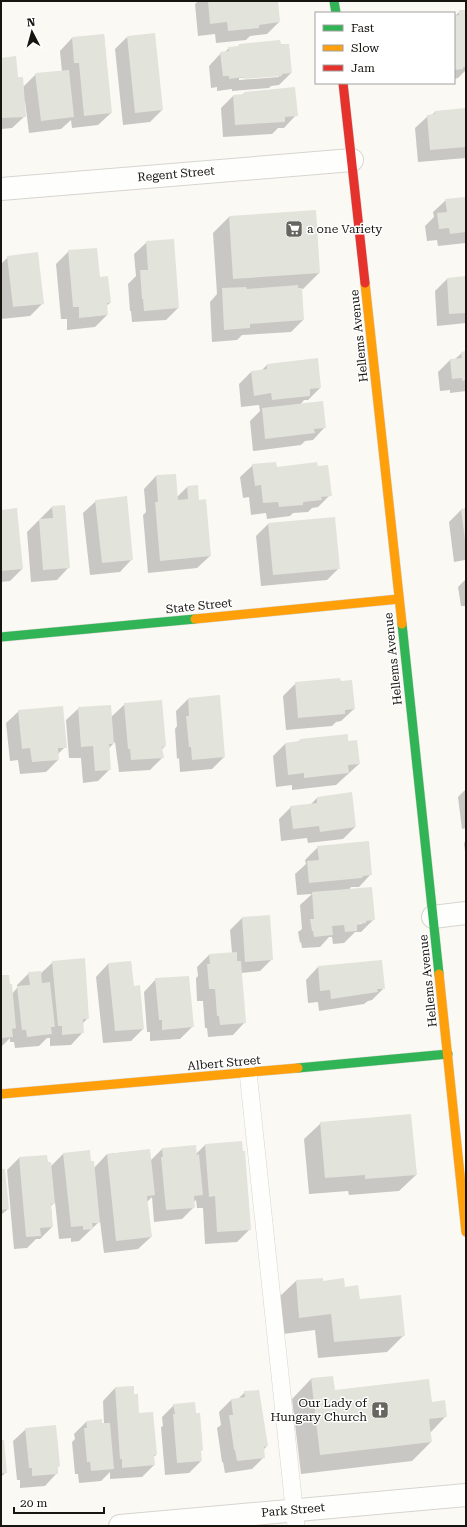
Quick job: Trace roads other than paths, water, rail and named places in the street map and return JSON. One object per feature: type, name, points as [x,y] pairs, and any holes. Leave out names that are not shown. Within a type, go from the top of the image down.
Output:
[{"type":"street","points":[[334,1],[336,12]]},
{"type":"street","name":"Hellems Avenue","points":[[343,84],[466,1232]]},
{"type":"street","name":"Regent Street","points":[[1,189],[352,160]]},
{"type":"street","name":"State Street","points":[[1,637],[399,598]]},
{"type":"street","points":[[433,917],[466,913]]},
{"type":"street","name":"Albert Street","points":[[1,1094],[248,1072],[316,1068],[448,1054]]},
{"type":"street","name":"Park Street","points":[[120,1526],[295,1518],[466,1495]]},
{"type":"lane","points":[[248,1072],[295,1518]]},
{"type":"place","name":"a one Variety","points":[[294,229]]},
{"type":"place","name":"Our Lady of Hungary Church","points":[[380,1410]]}]
